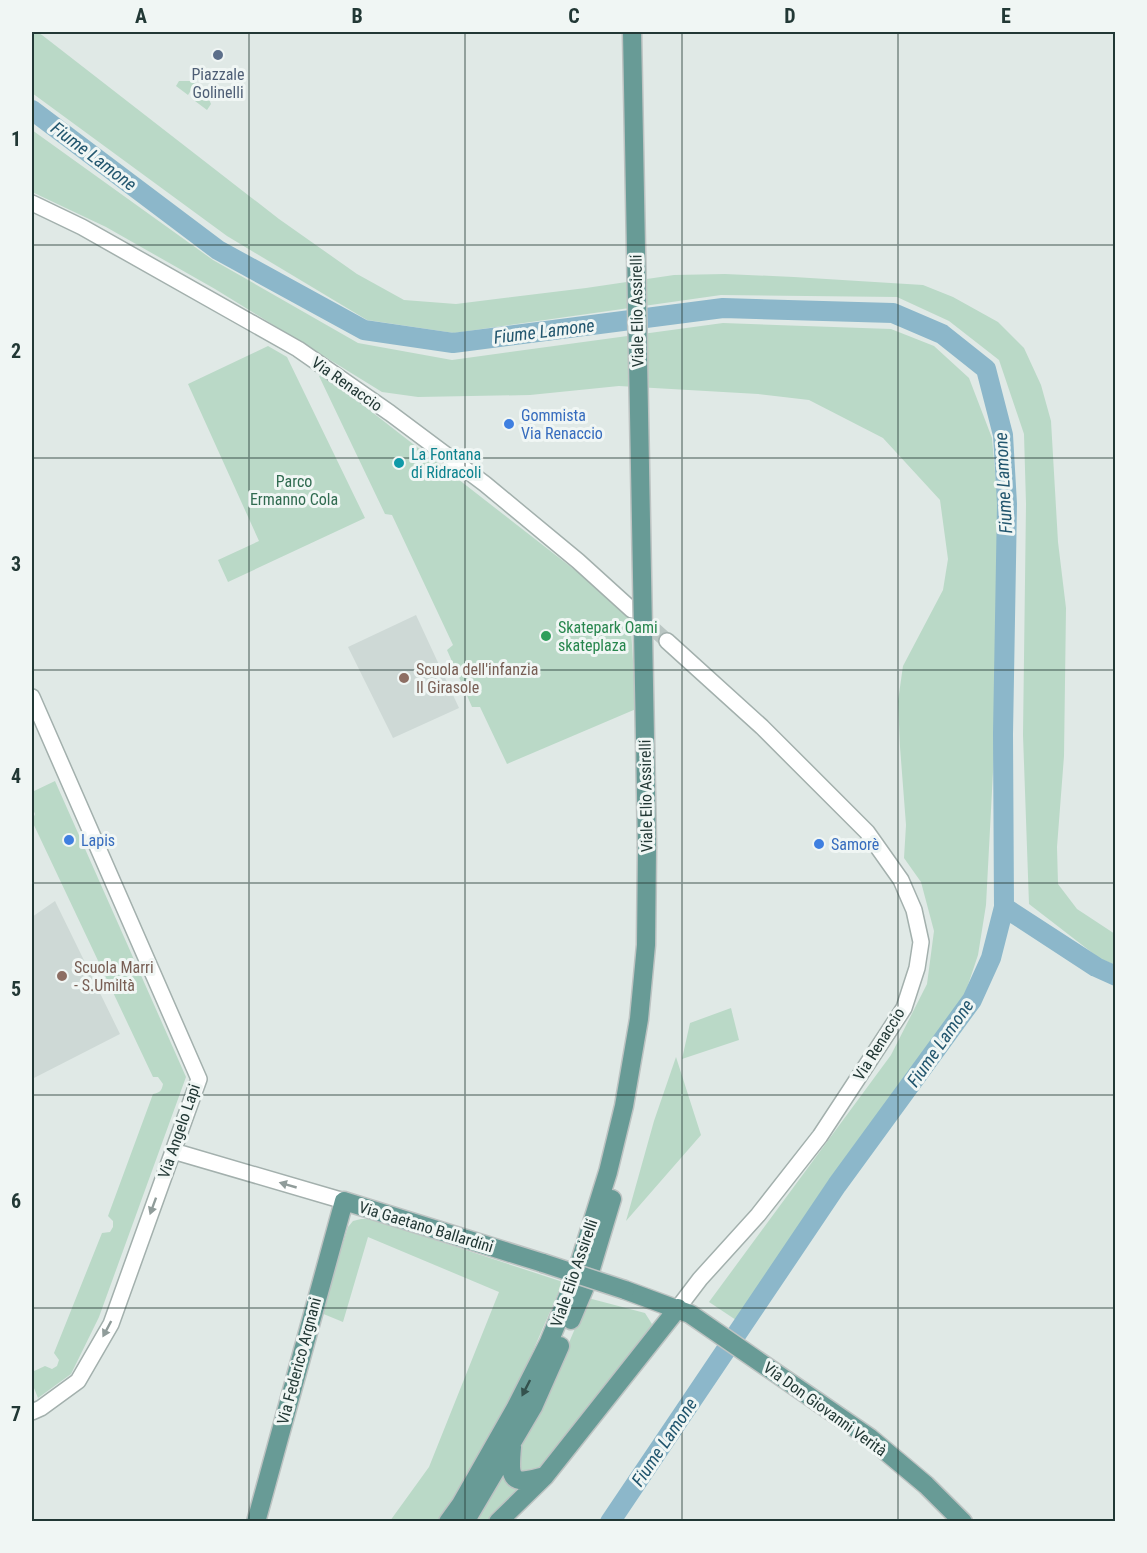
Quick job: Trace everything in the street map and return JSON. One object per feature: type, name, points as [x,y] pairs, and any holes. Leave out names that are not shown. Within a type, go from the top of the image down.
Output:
[{"type":"main road","name":"Viale Elio Assirelli","points":[[465,1521],[533,1407],[587,1282],[617,1182],[636,1105],[650,1021],[656,956],[632,32]]},
{"type":"main road","name":"Viale Elio Assirelli","points":[[448,1521],[461,1504],[516,1409],[549,1342],[573,1284],[608,1172],[624,1106],[639,1018],[653,848],[644,32]]},
{"type":"main road","name":"Via Gaetano Ballardini","points":[[344,1201],[543,1263],[684,1311]]},
{"type":"main road","name":"Via Federico Argnani","points":[[256,1521],[344,1201]]},
{"type":"main road","name":"Via Don Giovanni Verità","points":[[684,1311],[870,1438],[926,1485],[963,1521]]},
{"type":"main road","points":[[498,1521],[545,1476],[684,1311]]},
{"type":"main road","points":[[512,1445],[510,1470],[515,1478],[526,1482],[545,1476]]},
{"type":"street","name":"Via Renaccio","points":[[32,203],[91,232],[298,349],[390,413],[485,484],[632,609]]},
{"type":"street","name":"Via Renaccio","points":[[667,641],[762,727],[867,832],[902,880],[914,910],[921,942],[917,968],[904,1008],[826,1128],[758,1215],[700,1279],[684,1311]]},
{"type":"street","name":"Via Angelo Lapi","points":[[32,697],[199,1079],[111,1323],[78,1381],[32,1412]]},
{"type":"street","name":"Via Gaetano Ballardini","points":[[173,1151],[344,1201]]},
{"type":"shaded area","name":"Scuola dell'infanzia Il Girasole","points":[[416,615],[459,708],[393,738],[348,647]]},
{"type":"shaded area","name":"Scuola Marri - S.Umiltà","points":[[55,901],[120,1034],[32,1079],[32,917]]},
{"type":"green space","points":[[32,32],[42,35],[279,219],[357,274],[404,300],[456,304],[674,275],[725,274],[923,285],[953,297],[998,322],[1024,348],[1041,385],[1051,421],[1058,542],[1066,608],[1064,756],[1057,847],[1058,884],[1077,909],[1115,934],[1115,965],[1099,958],[1029,904],[1023,735],[1026,504],[1024,434],[999,360],[949,321],[897,297],[721,295],[454,333],[367,320],[227,236],[32,93]]},
{"type":"green space","points":[[179,81],[197,81],[188,95],[176,86]]},
{"type":"green space","points":[[204,87],[211,104],[207,110],[195,101]]},
{"type":"green space","points":[[32,130],[213,260],[358,343],[452,360],[723,323],[891,329],[934,346],[969,378],[992,438],[998,505],[995,734],[986,905],[978,955],[965,994],[829,1180],[736,1320],[709,1302],[891,1055],[927,984],[934,931],[921,882],[904,858],[906,825],[898,701],[903,666],[943,590],[948,559],[940,500],[883,438],[809,400],[758,394],[619,386],[530,395],[418,397],[382,392],[215,289],[106,227],[32,192]]},
{"type":"green space","name":"Parco Ermanno Cola","points":[[268,346],[287,357],[365,518],[228,582],[218,560],[259,541],[188,384]]},
{"type":"green space","points":[[319,376],[327,377],[630,613],[636,709],[507,764],[480,707],[472,707],[447,650],[453,645],[392,515],[385,514]]},
{"type":"green space","points":[[55,781],[186,1077],[99,1317],[71,1374],[38,1398],[32,1383],[32,1372],[45,1366],[52,1369],[57,1366],[59,1360],[54,1353],[102,1233],[110,1232],[113,1227],[113,1221],[108,1216],[153,1094],[160,1091],[163,1084],[158,1077],[153,1077],[32,821],[35,814],[32,807],[32,792]]},
{"type":"green space","points":[[731,1008],[739,1040],[682,1059],[690,1023]]},
{"type":"green space","points":[[676,1057],[701,1135],[626,1221],[654,1121]]},
{"type":"green space","points":[[371,1219],[563,1282],[508,1408],[468,1476],[437,1521],[390,1521],[429,1467],[499,1292],[368,1237],[343,1322],[321,1313],[348,1227],[353,1221]]},
{"type":"green space","points":[[588,1298],[645,1313],[652,1324],[649,1334],[575,1431],[534,1473],[520,1474],[513,1460],[559,1366]]},
{"type":"green space","points":[[502,1472],[527,1488],[490,1521],[471,1522]]},
{"type":"waterway","name":"Fiume Lamone","points":[[32,110],[218,250],[364,330],[453,343],[723,308],[893,313],[942,334],[986,369],[1003,435],[1007,504],[1003,734],[1004,907],[991,958],[972,1000],[837,1185],[610,1522]]},
{"type":"waterway","points":[[1004,907],[1096,967],[1116,976]]},
{"type":"tunnel","points":[[637,614],[667,641]]},
{"type":"place","name":"Piazzale Golinelli","points":[[218,55]]},
{"type":"place","name":"Gommista Via Renaccio","points":[[509,424]]},
{"type":"place","name":"La Fontana di Ridracoli","points":[[399,463]]},
{"type":"place","name":"Skatepark Oami skateplaza","points":[[546,636]]},
{"type":"place","name":"Scuola dell'infanzia Il Girasole","points":[[404,678]]},
{"type":"place","name":"Lapis","points":[[69,840]]},
{"type":"place","name":"Samorè","points":[[819,844]]},
{"type":"place","name":"Scuola Marri - S.Umiltà","points":[[62,976]]}]
